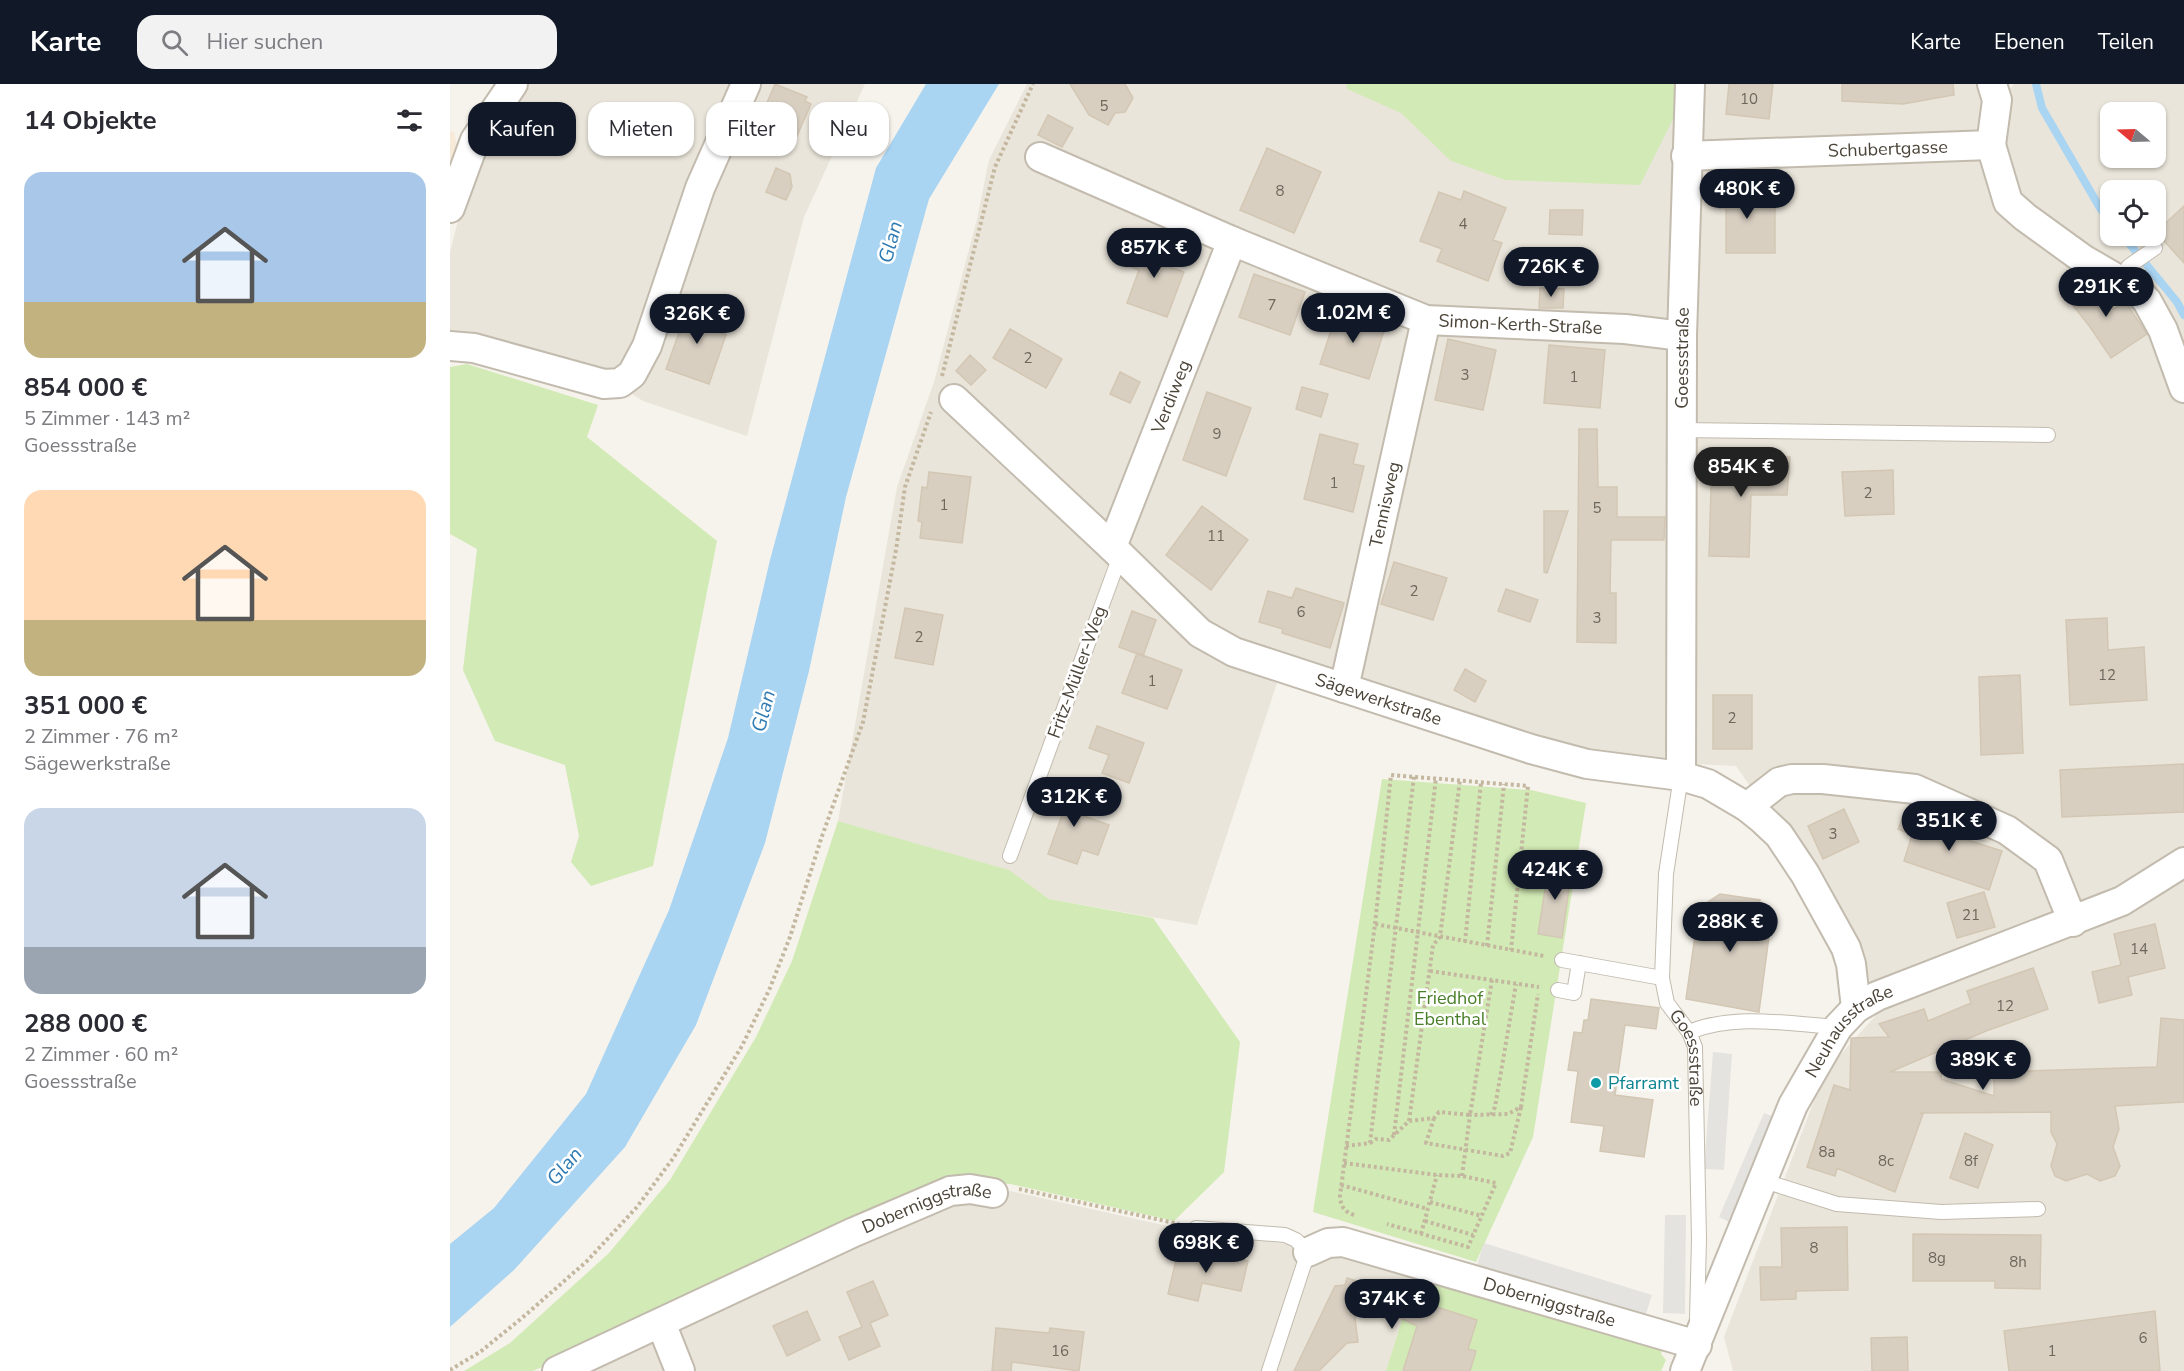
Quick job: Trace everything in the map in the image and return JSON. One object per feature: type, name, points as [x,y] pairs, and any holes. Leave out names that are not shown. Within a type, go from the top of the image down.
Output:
[{"type":"street","points":[[450,208],[475,140],[513,84]]},
{"type":"street","points":[[450,346],[474,348],[604,384],[620,383],[632,374],[647,346],[700,188],[746,84]]},
{"type":"street","name":"Goessstraße","points":[[1681,776],[1682,336],[1690,84]]},
{"type":"street","points":[[1992,84],[1997,100],[1991,145],[2008,202],[2025,218],[2083,259],[2124,273],[2147,301],[2163,330],[2184,388]]},
{"type":"street","name":"Schubertgasse","points":[[1686,156],[1991,145]]},
{"type":"street","points":[[1040,157],[1232,241]]},
{"type":"street","name":"Simon-Kerth-Straße","points":[[1232,241],[1426,320],[1625,329],[1682,336]]},
{"type":"street","name":"Verdiweg","points":[[1116,551],[1232,241]]},
{"type":"street","name":"Tennisweg","points":[[1344,688],[1426,320]]},
{"type":"street","points":[[943,395],[1116,551]]},
{"type":"street","name":"Sägewerkstraße","points":[[1116,551],[1184,619],[1213,643],[1531,749],[1618,769],[1681,776]]},
{"type":"street","points":[[1681,776],[1708,784],[1748,807],[1779,835],[1840,934],[1851,964],[1847,1017]]},
{"type":"street","points":[[1748,807],[1779,782],[1792,779],[1823,779],[1915,789],[2007,830],[2048,860],[2073,922]]},
{"type":"street","name":"Neuhausstraße","points":[[1685,1371],[1700,1358],[1761,1180],[1793,1105],[1847,1017],[1877,996],[2073,922],[2122,901],[2184,862]]},
{"type":"street","name":"Doberniggstraße","points":[[557,1371],[854,1232],[950,1191],[970,1189],[993,1193]]},
{"type":"street","name":"Doberniggstraße","points":[[1308,1252],[1328,1243],[1343,1242],[1700,1358]]},
{"type":"street","points":[[661,1323],[680,1371]]},
{"type":"lane","points":[[2124,273],[2152,250]]},
{"type":"lane","points":[[1681,430],[2048,435]]},
{"type":"lane","name":"Fritz-Müller-Weg","points":[[1010,856],[1116,551]]},
{"type":"lane","name":"Goessstraße","points":[[1681,776],[1666,874],[1662,978],[1667,1003],[1689,1032],[1695,1047],[1700,1358]]},
{"type":"lane","points":[[1562,960],[1662,978]]},
{"type":"lane","points":[[1558,990],[1574,993],[1579,963]]},
{"type":"lane","points":[[1689,1032],[1708,1025],[1730,1021],[1847,1017]]},
{"type":"lane","points":[[1761,1180],[1837,1204],[1941,1212],[2038,1209]]},
{"type":"lane","points":[[1196,1228],[1285,1235],[1296,1240],[1308,1252],[1269,1371]]},
{"type":"path","points":[[450,1370],[480,1352],[522,1318],[587,1261],[637,1207],[674,1157],[742,1046],[770,988],[790,937],[821,839],[863,722],[896,550],[905,487],[943,395],[995,167],[1033,84]]},
{"type":"path","points":[[1357,1215],[1346,1212],[1341,1206],[1341,1185],[1375,924],[1391,775],[1528,786],[1511,950]]},
{"type":"path","points":[[1370,1143],[1398,927],[1414,776]]},
{"type":"path","points":[[1394,1135],[1436,778]]},
{"type":"path","points":[[1409,1121],[1433,945],[1440,937],[1460,780]]},
{"type":"path","points":[[1465,942],[1481,782]]},
{"type":"path","points":[[1487,946],[1504,783]]},
{"type":"path","points":[[1375,924],[1562,960]]},
{"type":"path","points":[[1430,971],[1558,990]]},
{"type":"path","points":[[1462,1176],[1492,980]]},
{"type":"path","points":[[1491,1114],[1495,1107],[1516,984]]},
{"type":"path","points":[[1521,1107],[1509,1114],[1470,1115],[1439,1112],[1434,1118],[1426,1143],[1503,1156],[1510,1153],[1521,1107],[1539,987]]},
{"type":"path","points":[[1346,1146],[1370,1143],[1376,1139],[1389,1140],[1409,1121],[1434,1118]]},
{"type":"path","points":[[1344,1162],[1437,1175],[1462,1176],[1496,1183],[1468,1247],[1378,1222]]},
{"type":"path","points":[[1421,1234],[1437,1175]]},
{"type":"path","points":[[1341,1185],[1428,1209]]},
{"type":"path","name":"Doberniggstraße","points":[[993,1193],[1010,1187],[1196,1228]]},
{"type":"path","points":[[1430,1202],[1482,1216]]},
{"type":"path","points":[[1425,1221],[1473,1235]]},
{"type":"shaded area","points":[[524,84],[865,84],[857,102],[809,102],[809,156],[832,156],[804,217],[747,436],[643,401],[602,374],[452,334],[450,330],[450,252],[463,201],[481,156],[576,156],[576,102],[513,102]]},
{"type":"shaded area","points":[[1027,84],[2004,84],[2007,92],[2014,84],[2184,84],[2184,1371],[1733,1371],[1724,1337],[1825,1072],[1877,1014],[1861,945],[1736,766],[1604,760],[1286,656],[1197,925],[1049,899],[1008,870],[838,821],[897,487],[934,382],[977,219],[989,160]]},
{"type":"shaded area","points":[[450,131],[454,132],[458,149],[450,173]]},
{"type":"shaded area","points":[[1713,1052],[1732,1054],[1724,1170],[1704,1169]]},
{"type":"shaded area","points":[[1764,1113],[1775,1117],[1731,1223],[1719,1217]]},
{"type":"shaded area","points":[[1010,1191],[1172,1227],[1343,1252],[1416,1275],[1386,1371],[579,1371],[952,1199]]},
{"type":"shaded area","points":[[1665,1215],[1686,1215],[1685,1314],[1663,1313]]},
{"type":"shaded area","points":[[1484,1243],[1652,1295],[1645,1317],[1477,1265]]},
{"type":"green space","points":[[1346,84],[1675,84],[1673,119],[1640,185],[1505,180],[1451,161],[1401,113],[1347,89]]},
{"type":"green space","points":[[467,364],[598,405],[587,437],[717,541],[653,866],[591,886],[571,862],[579,836],[565,765],[495,741],[463,670],[477,549],[450,534],[450,367]]},
{"type":"green space","name":"Friedhof Ebenthal","points":[[1382,779],[1531,790],[1586,803],[1533,1137],[1476,1262],[1313,1212]]},
{"type":"green space","points":[[838,821],[1009,870],[1049,899],[1153,918],[1240,1042],[1224,1172],[1174,1221],[1010,1184],[951,1180],[533,1371],[464,1371],[510,1343],[609,1253],[670,1180],[756,1037],[792,961]]},
{"type":"green space","points":[[1416,1275],[1663,1348],[1661,1354],[1666,1360],[1661,1371],[1386,1371]]},
{"type":"water","name":"Glan","points":[[926,84],[999,84],[929,199],[846,497],[809,671],[765,843],[696,1025],[625,1147],[514,1270],[450,1327],[450,1244],[494,1208],[586,1094],[669,910],[728,738],[770,560],[876,168],[883,156],[889,156],[889,146]]},
{"type":"building","points":[[775,84],[807,97],[805,101],[809,103],[809,109],[797,136],[797,102],[767,102]]},
{"type":"building","points":[[1070,84],[1125,84],[1133,98],[1125,112],[1115,113],[1108,125],[1089,115]]},
{"type":"building","points":[[1729,84],[1773,84],[1769,119],[1726,114]]},
{"type":"building","points":[[1842,84],[1953,84],[1954,95],[1903,104],[1842,101]]},
{"type":"building","points":[[1048,115],[1073,128],[1062,147],[1038,135]]},
{"type":"building","points":[[1267,148],[1321,172],[1294,233],[1240,210]]},
{"type":"building","points":[[776,168],[790,174],[792,187],[786,200],[766,192]]},
{"type":"building","points":[[1719,184],[1760,184],[1761,208],[1775,208],[1775,253],[1726,253],[1726,208],[1719,208]]},
{"type":"building","points":[[1464,191],[1506,208],[1493,240],[1502,243],[1488,281],[1437,261],[1442,249],[1420,241],[1439,192],[1461,200]]},
{"type":"building","points":[[2184,206],[2184,263],[2166,243],[2166,223]]},
{"type":"building","points":[[1550,210],[1583,210],[1582,235],[1549,234]]},
{"type":"building","points":[[1142,238],[1170,248],[1164,265],[1184,272],[1167,317],[1127,303],[1139,270],[1131,267]]},
{"type":"building","points":[[1254,274],[1305,292],[1290,335],[1239,317]]},
{"type":"building","points":[[2083,278],[2095,285],[2114,309],[2124,302],[2127,304],[2147,334],[2111,358],[2064,294]]},
{"type":"building","points":[[1540,288],[1564,289],[1563,308],[1539,308]]},
{"type":"building","points":[[690,302],[720,312],[714,330],[726,335],[709,384],[666,369]]},
{"type":"building","points":[[1338,309],[1386,324],[1369,379],[1320,364]]},
{"type":"building","points":[[1010,329],[1062,359],[1046,388],[993,358]]},
{"type":"building","points":[[1448,339],[1496,350],[1483,410],[1435,400]]},
{"type":"building","points":[[1549,345],[1605,350],[1600,408],[1544,403]]},
{"type":"building","points":[[970,355],[986,370],[971,385],[956,371]]},
{"type":"building","points":[[1120,372],[1140,382],[1130,403],[1110,394]]},
{"type":"building","points":[[1302,387],[1328,394],[1321,417],[1296,409]]},
{"type":"building","points":[[1207,392],[1251,408],[1226,476],[1183,460]]},
{"type":"building","points":[[1579,429],[1597,429],[1598,487],[1617,487],[1617,517],[1665,517],[1664,540],[1611,540],[1610,593],[1616,593],[1616,643],[1577,642]]},
{"type":"building","points":[[1320,434],[1358,444],[1353,464],[1364,466],[1353,512],[1304,499]]},
{"type":"building","points":[[1712,456],[1790,457],[1787,495],[1751,495],[1749,557],[1709,556]]},
{"type":"building","points":[[1893,470],[1894,514],[1845,516],[1842,472]]},
{"type":"building","points":[[929,472],[971,477],[962,543],[920,538],[922,522],[918,521],[922,487],[927,488]]},
{"type":"building","points":[[1202,506],[1248,540],[1211,590],[1166,555]]},
{"type":"building","points":[[1544,511],[1568,511],[1547,573],[1544,572]]},
{"type":"building","points":[[1394,562],[1447,578],[1433,620],[1381,604]]},
{"type":"building","points":[[1296,588],[1344,603],[1330,648],[1282,633],[1283,629],[1259,622],[1268,591],[1292,598]]},
{"type":"building","points":[[1506,589],[1538,600],[1530,622],[1498,611]]},
{"type":"building","points":[[905,608],[943,615],[933,665],[895,658]]},
{"type":"building","points":[[1132,611],[1156,620],[1143,656],[1119,647]]},
{"type":"building","points":[[2107,618],[2108,650],[2144,647],[2147,700],[2070,705],[2066,620]]},
{"type":"building","points":[[1137,653],[1182,670],[1167,709],[1122,693]]},
{"type":"building","points":[[1465,669],[1486,681],[1475,702],[1454,690]]},
{"type":"building","points":[[2020,675],[2023,753],[1981,755],[1979,677]]},
{"type":"building","points":[[1713,695],[1752,695],[1752,749],[1713,749]]},
{"type":"building","points":[[1097,726],[1144,743],[1129,783],[1102,773],[1109,755],[1089,748]]},
{"type":"building","points":[[2184,764],[2184,812],[2062,817],[2060,770]]},
{"type":"building","points":[[1051,788],[1086,800],[1081,815],[1109,825],[1098,855],[1082,850],[1077,864],[1048,854],[1062,815],[1044,809]]},
{"type":"building","points":[[1844,809],[1859,842],[1823,859],[1808,826]]},
{"type":"building","points":[[1906,811],[1952,825],[1949,834],[2002,851],[1989,890],[1904,861],[1912,835],[1898,829]]},
{"type":"building","points":[[1549,864],[1572,868],[1562,938],[1538,934]]},
{"type":"building","points":[[1984,892],[1995,927],[1957,938],[1947,903]]},
{"type":"building","points":[[1720,894],[1760,900],[1758,912],[1772,914],[1759,1012],[1686,999],[1699,908]]},
{"type":"building","points":[[2155,924],[2165,968],[2128,977],[2132,995],[2099,1003],[2092,972],[2121,965],[2114,934]]},
{"type":"building","points":[[2033,968],[2048,1009],[1986,1031],[1890,1072],[1942,1072],[1941,1079],[1994,1096],[1994,1072],[2157,1067],[2161,1018],[2184,1020],[2184,1102],[2115,1106],[2119,1129],[2113,1147],[2120,1166],[2115,1176],[2100,1181],[2087,1174],[2066,1181],[2055,1176],[2051,1166],[2057,1144],[2051,1132],[2051,1112],[1920,1113],[1923,1114],[1895,1192],[1837,1168],[1835,1176],[1807,1167],[1834,1085],[1850,1090],[1851,1038],[1889,1037],[1879,1024],[1924,1009],[1928,1021],[1971,1003],[1967,991]]},
{"type":"building","name":"Pfarramt","points":[[1591,999],[1659,1008],[1656,1029],[1625,1025],[1615,1095],[1653,1100],[1644,1157],[1600,1151],[1604,1126],[1571,1122],[1578,1071],[1568,1070],[1574,1032],[1582,1033],[1584,1020],[1588,1020]]},
{"type":"building","points":[[1965,1133],[1993,1145],[1978,1188],[1950,1178]]},
{"type":"building","points":[[1847,1227],[1848,1290],[1796,1291],[1796,1299],[1761,1300],[1760,1267],[1782,1267],[1781,1228]]},
{"type":"building","points":[[1913,1234],[2041,1235],[2040,1289],[1995,1288],[1995,1281],[1913,1281]]},
{"type":"building","points":[[1178,1252],[1213,1259],[1214,1254],[1248,1261],[1241,1291],[1202,1283],[1198,1301],[1168,1294]]},
{"type":"building","points":[[1347,1278],[1363,1283],[1381,1282],[1398,1290],[1397,1294],[1477,1320],[1468,1349],[1476,1351],[1470,1371],[1403,1371],[1417,1326],[1352,1294],[1358,1342],[1347,1343],[1319,1371],[1294,1371],[1335,1286],[1345,1285]]},
{"type":"building","points":[[873,1281],[888,1315],[870,1323],[880,1346],[849,1360],[839,1337],[862,1327],[847,1292]]},
{"type":"building","points":[[807,1311],[820,1340],[787,1356],[773,1326]]},
{"type":"building","points":[[2155,1311],[2160,1371],[2009,1371],[2004,1331]]},
{"type":"building","points":[[996,1328],[1049,1333],[1050,1328],[1084,1332],[1079,1371],[1012,1362],[1011,1371],[992,1371]]},
{"type":"building","points":[[1907,1337],[1908,1371],[1872,1371],[1871,1338]]},
{"type":"waterway","points":[[2036,84],[2042,108],[2100,208]]},
{"type":"waterway","points":[[2131,246],[2177,302],[2184,315]]},
{"type":"place","name":"Pfarramt","points":[[1596,1083]]}]
